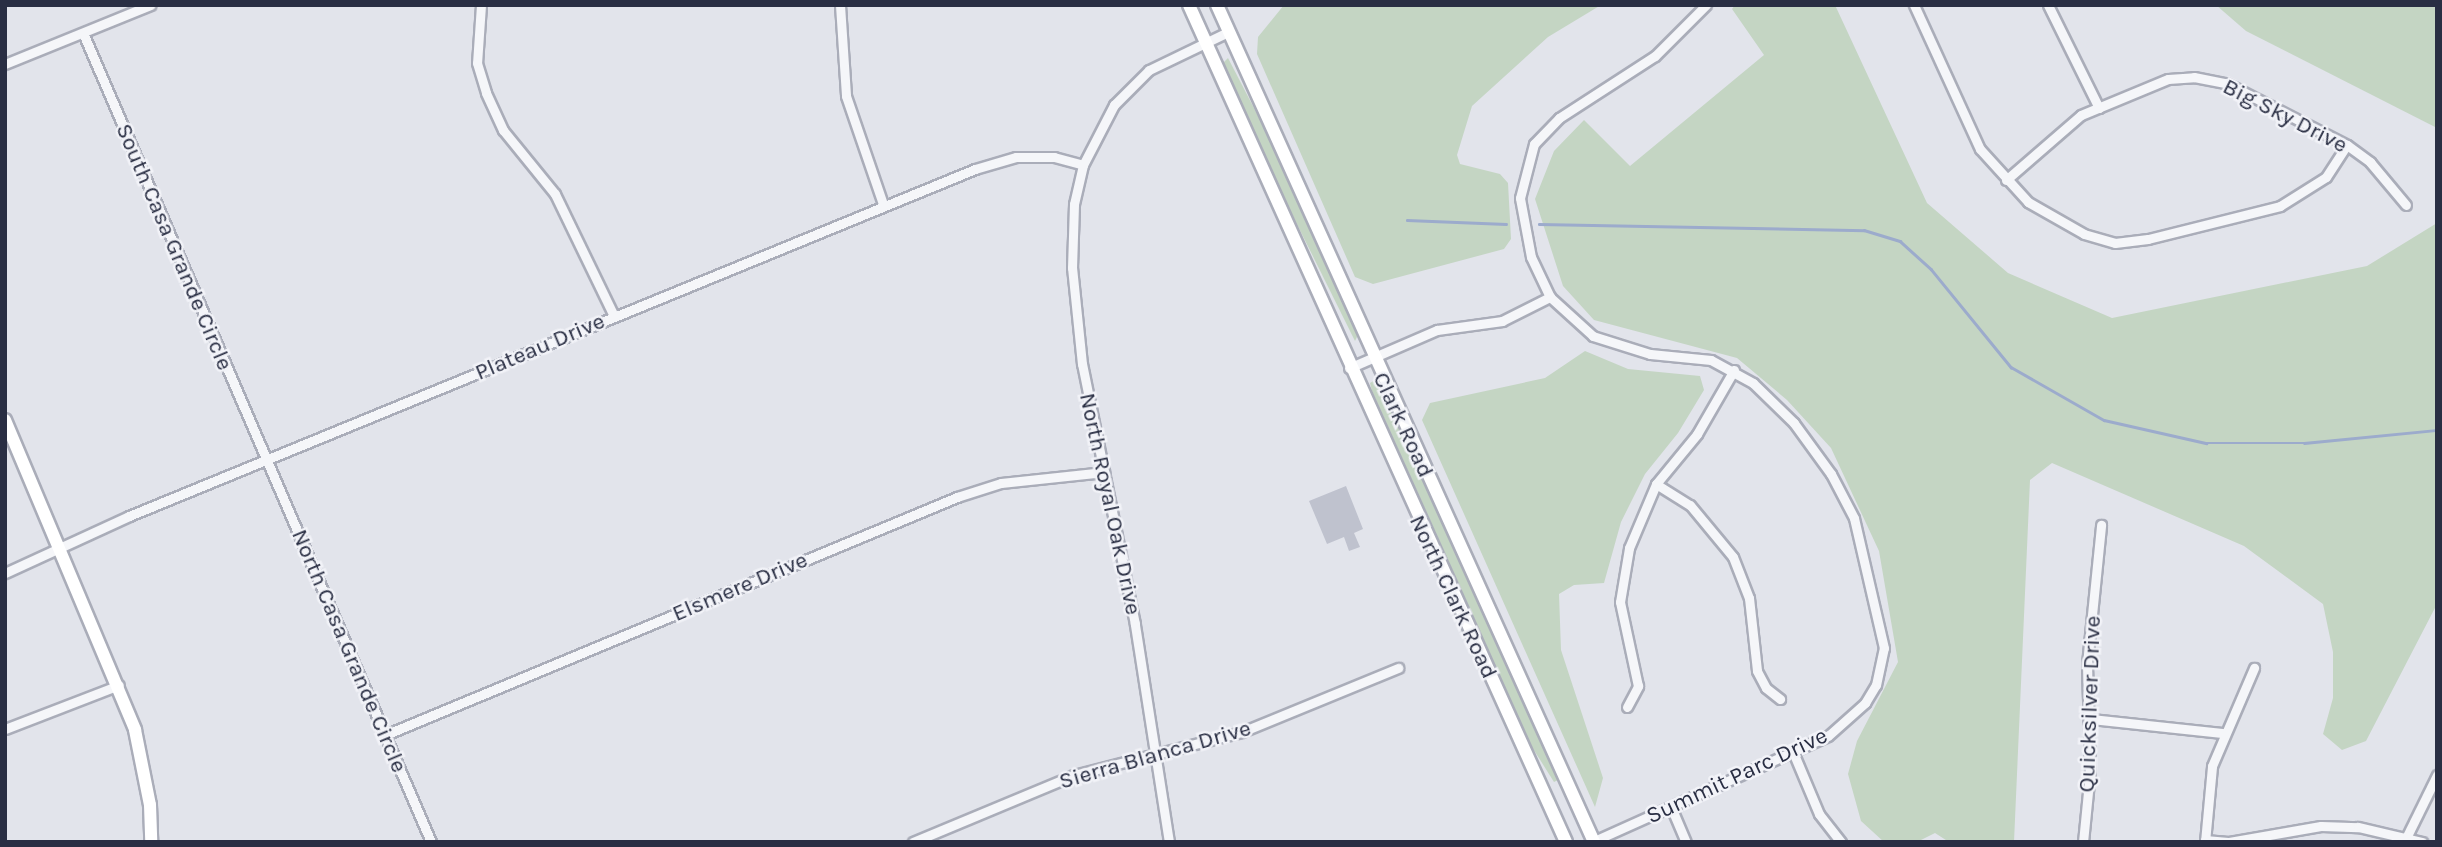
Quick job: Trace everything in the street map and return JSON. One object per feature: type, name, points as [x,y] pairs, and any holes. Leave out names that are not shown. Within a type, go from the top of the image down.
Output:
[{"type":"main road","name":"North Clark Road","points":[[1189,5],[1349,368],[1566,842]]},
{"type":"main road","name":"Clark Road","points":[[1217,5],[1373,358],[1594,842]]},
{"type":"main road","points":[[5,420],[119,685],[144,766],[151,842]]},
{"type":"street","points":[[5,64],[149,5]]},
{"type":"street","points":[[481,5],[477,63],[486,93],[503,130],[555,194],[614,316]]},
{"type":"street","points":[[840,5],[846,96],[883,204]]},
{"type":"street","name":"Summit Parc Drive","points":[[1594,842],[1828,736],[1865,703],[1881,666],[1882,628],[1863,545],[1831,474],[1794,423],[1734,370],[1711,360],[1620,348],[1593,336],[1550,297],[1531,257],[1520,198],[1534,145],[1559,118],[1655,55],[1706,5]]},
{"type":"street","points":[[1914,5],[1963,120],[2006,180],[2028,202],[2084,234],[2126,242],[2280,206],[2326,177],[2347,145]]},
{"type":"street","points":[[2048,5],[2099,108]]},
{"type":"street","name":"North Royal Oak Drive","points":[[1169,842],[1156,753],[1082,364],[1072,268],[1074,204],[1083,166],[1114,104],[1131,86],[1158,65],[1228,32]]},
{"type":"street","name":"South Casa Grande Circle","points":[[83,33],[267,460]]},
{"type":"street","name":"Big Sky Drive","points":[[2006,180],[2062,128],[2099,108],[2168,79],[2194,77],[2226,83],[2347,145],[2389,181],[2406,205]]},
{"type":"street","name":"Plateau Drive","points":[[5,573],[267,460],[883,204],[1016,157],[1054,157],[1083,166]]},
{"type":"street","points":[[1349,368],[1437,330],[1502,321],[1550,297]]},
{"type":"street","points":[[1628,707],[1637,686],[1622,622],[1622,578],[1656,484],[1697,434],[1734,370]]},
{"type":"street","name":"North Casa Grande Circle","points":[[267,460],[431,842]]},
{"type":"street","name":"Elsmere Drive","points":[[385,735],[957,497],[1001,484],[1104,472]]},
{"type":"street","points":[[1656,484],[1690,505],[1733,557],[1749,598],[1757,671],[1766,688],[1780,699]]},
{"type":"street","name":"Quicksilver Drive","points":[[2082,842],[2091,719],[2087,664],[2101,524]]},
{"type":"street","name":"Sierra Blanca Drive","points":[[913,842],[1074,775],[1242,732],[1398,668]]},
{"type":"street","points":[[2254,668],[2222,733],[2212,766],[2205,841],[2228,842],[2320,827],[2407,836],[2422,842]]},
{"type":"street","points":[[5,729],[119,685]]},
{"type":"street","points":[[2091,719],[2222,733]]},
{"type":"street","points":[[1793,752],[1819,814],[1841,842]]},
{"type":"street","points":[[2407,836],[2437,775]]},
{"type":"street","points":[[1671,807],[1686,842]]},
{"type":"green space","points":[[1284,5],[1601,5],[1548,37],[1472,106],[1457,155],[1460,164],[1500,174],[1508,183],[1511,239],[1504,249],[1373,284],[1355,277],[1257,54],[1258,37]]},
{"type":"green space","points":[[1735,5],[1835,5],[1927,203],[2008,273],[2112,318],[2367,266],[2437,223],[2437,604],[2366,741],[2342,750],[2323,734],[2333,698],[2333,652],[2323,604],[2244,546],[2052,463],[2030,480],[2014,842],[1949,842],[1935,833],[1917,842],[1884,842],[1861,821],[1848,774],[1857,741],[1898,662],[1879,551],[1831,448],[1787,400],[1737,358],[1594,320],[1563,286],[1535,199],[1554,151],[1584,120],[1630,166],[1764,55],[1732,9]]},
{"type":"green space","points":[[2216,5],[2437,5],[2437,128],[2246,31]]},
{"type":"green space","points":[[1228,58],[1269,137],[1358,335],[1355,341],[1282,194],[1223,63]]},
{"type":"green space","points":[[1585,351],[1628,369],[1700,376],[1704,390],[1678,433],[1645,474],[1621,522],[1604,583],[1574,585],[1559,594],[1561,650],[1603,778],[1595,807],[1422,420],[1430,403],[1545,378]]},
{"type":"green space","points":[[1377,379],[1560,779],[1554,782],[1532,747],[1372,391],[1370,383]]},
{"type":"building","points":[[1346,486],[1363,529],[1354,533],[1360,547],[1349,551],[1344,537],[1327,544],[1309,501]]},
{"type":"waterway","points":[[1407,220],[1506,224]]},
{"type":"waterway","points":[[1539,224],[1864,230],[1900,241],[1931,269],[2011,367],[2104,420],[2206,443],[2304,443],[2437,430]]}]
